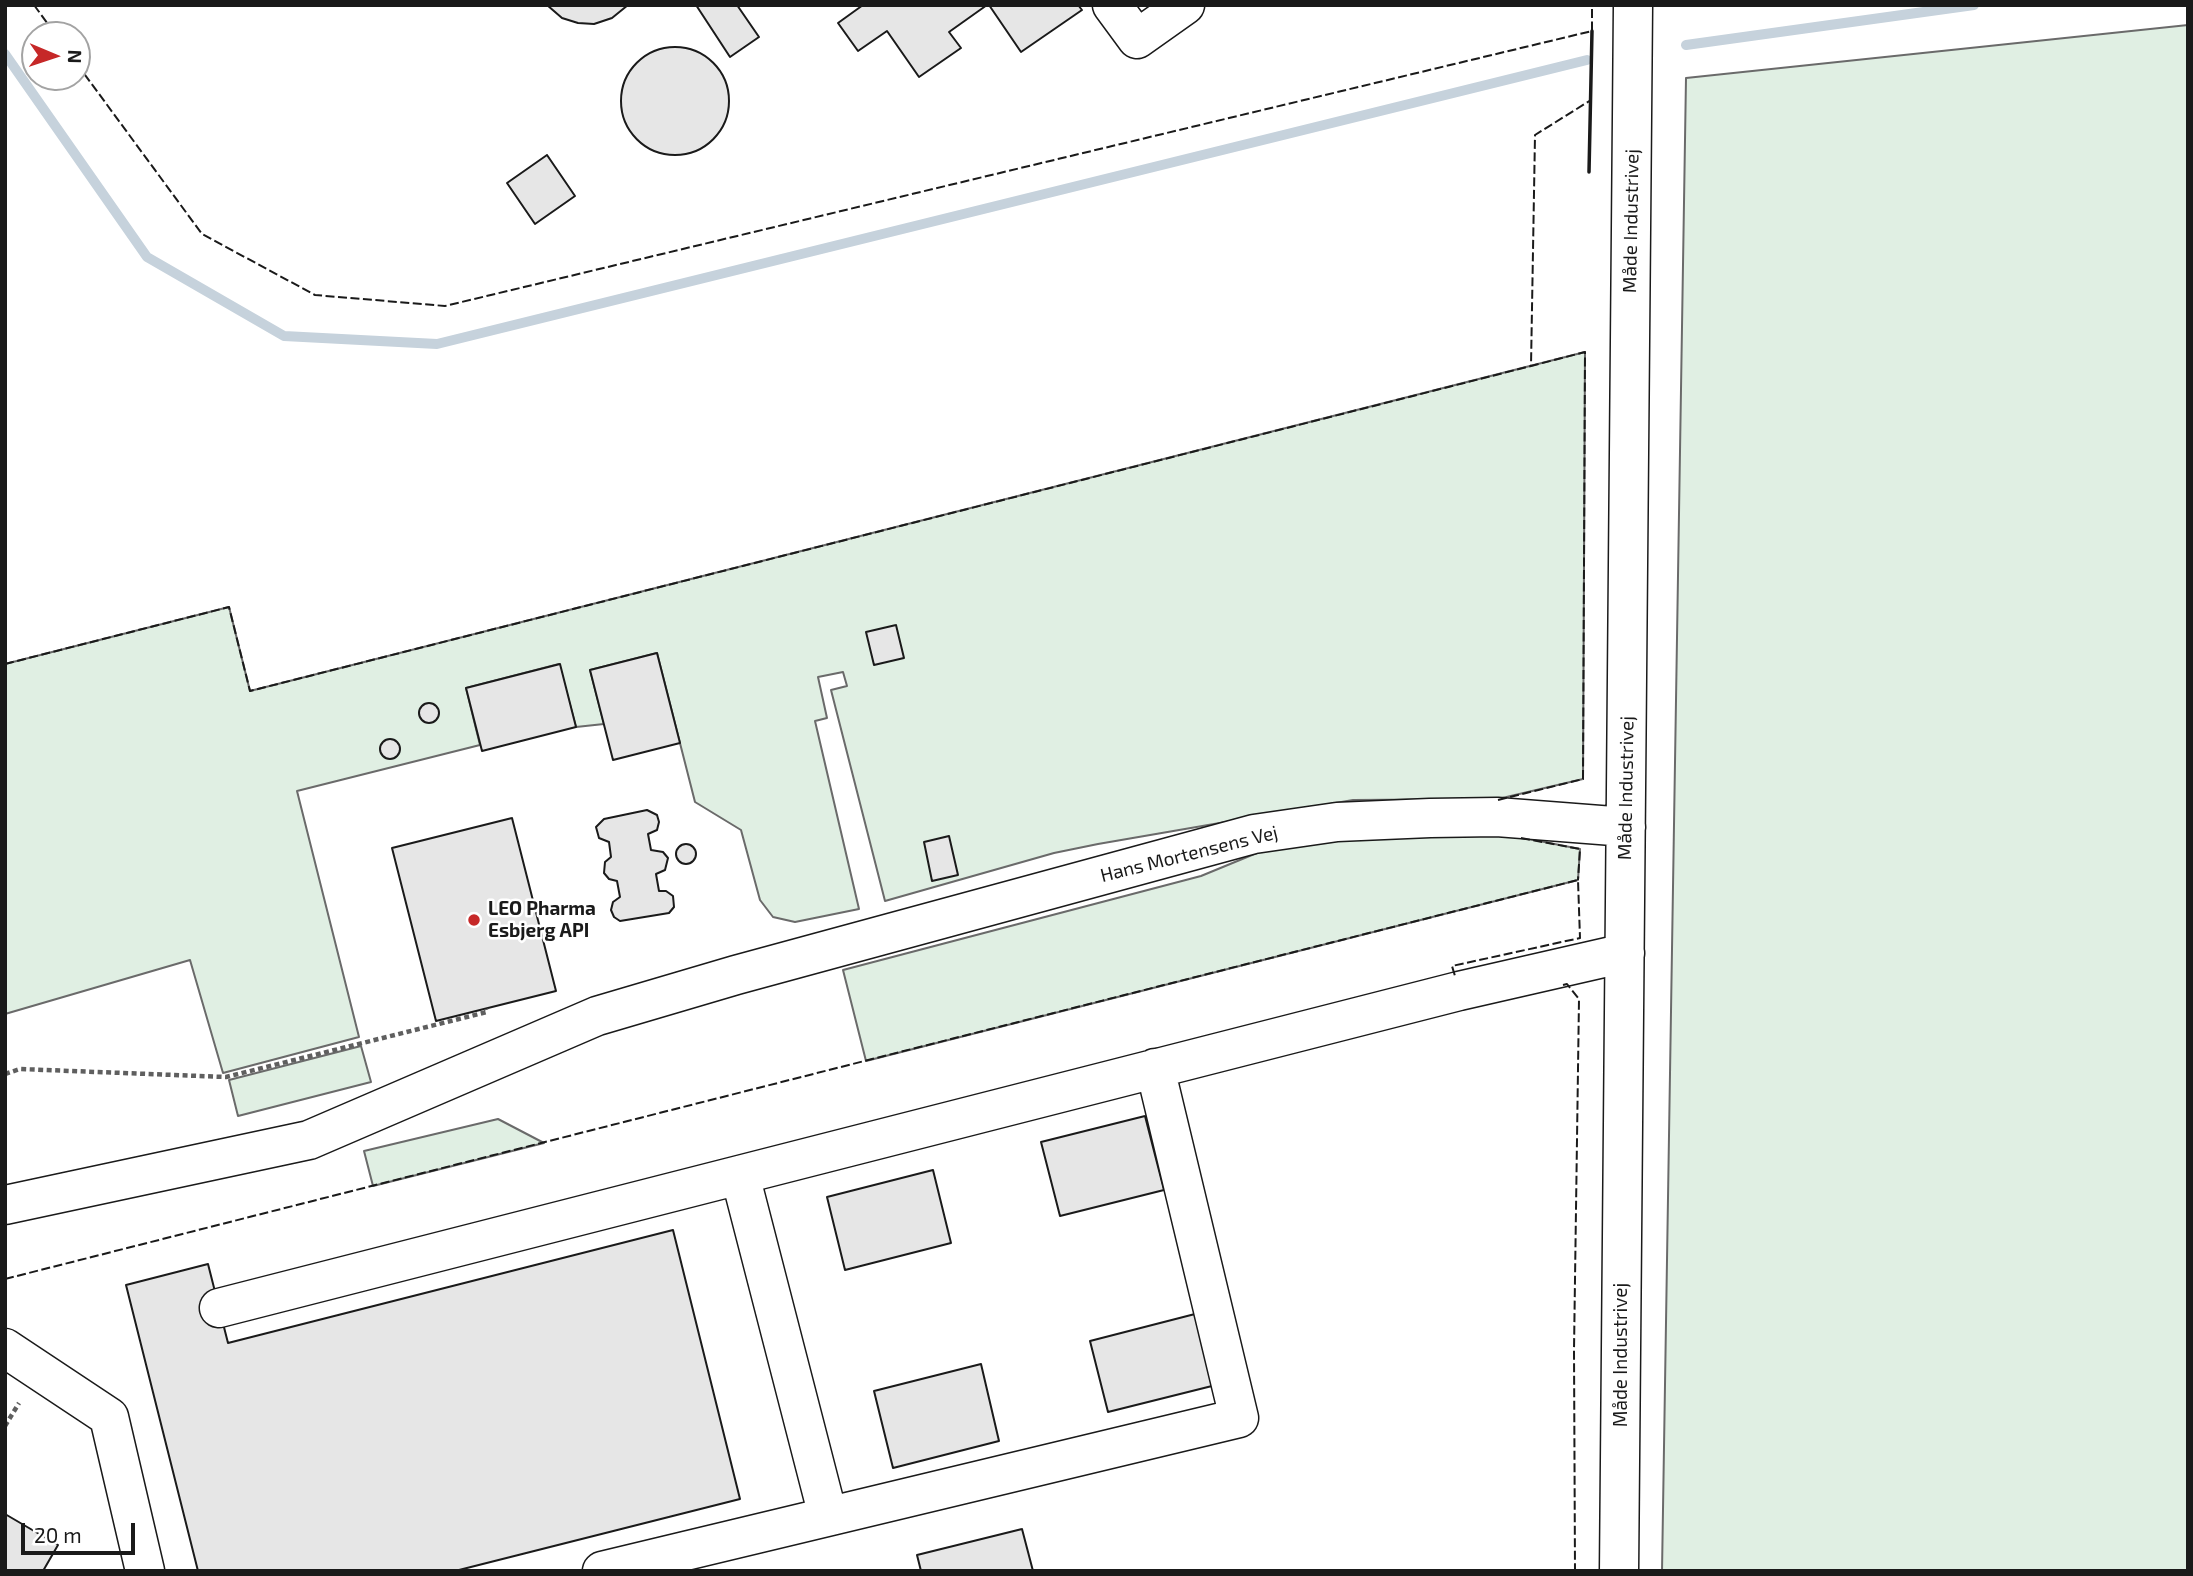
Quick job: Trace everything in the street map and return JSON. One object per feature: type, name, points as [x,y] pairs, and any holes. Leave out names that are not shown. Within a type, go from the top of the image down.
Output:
[{"type":"street","points":[[1112,5],[1137,39],[1185,5]]},
{"type":"street","name":"Måde Industrivej","points":[[1619,1571],[1633,5]]},
{"type":"street","name":"Hans Mortensens Vej","points":[[5,1205],[309,1140],[597,1016],[1254,834],[1337,822],[1484,817],[1626,827]]},
{"type":"street","points":[[219,1308],[1459,991],[1625,953]]},
{"type":"street","points":[[602,1571],[1239,1418],[1155,1068]]},
{"type":"street","points":[[740,1175],[828,1516]]},
{"type":"street","points":[[5,1348],[109,1417],[145,1571]]},
{"type":"path","points":[[5,1073],[20,1069],[226,1077],[487,1012],[486,1009]]},
{"type":"green space","points":[[2188,25],[2188,1571],[1662,1571],[1686,78]]},
{"type":"green space","points":[[1585,352],[1583,779],[1498,799],[1353,800],[1098,844],[1054,853],[885,901],[831,690],[847,686],[843,672],[818,677],[827,718],[815,721],[859,909],[795,922],[773,917],[760,900],[741,830],[695,802],[657,653],[590,670],[604,724],[576,727],[559,664],[466,688],[480,745],[297,791],[359,1037],[223,1073],[190,960],[5,1014],[5,664],[229,607],[250,691]]},
{"type":"green space","points":[[1419,832],[1519,837],[1580,849],[1578,880],[866,1061],[843,970],[1201,876],[1286,841]]},
{"type":"green space","points":[[361,1046],[371,1082],[238,1116],[229,1080]]},
{"type":"green space","points":[[498,1119],[544,1143],[373,1186],[364,1151]]},
{"type":"building","points":[[547,5],[628,5],[612,18],[594,24],[562,18]]},
{"type":"building","points":[[696,5],[737,5],[759,37],[730,57]]},
{"type":"building","points":[[863,5],[987,5],[949,32],[961,48],[919,77],[887,31],[858,51],[838,23]]},
{"type":"building","points":[[989,5],[1078,5],[1082,10],[1021,52]]},
{"type":"building","points":[[675,47],[705,56],[713,63],[720,71],[729,101],[720,131],[713,139],[705,146],[675,155],[645,146],[637,139],[630,131],[621,101],[630,71],[637,63],[645,56]]},
{"type":"building","points":[[547,155],[575,196],[535,224],[507,183]]},
{"type":"building","points":[[896,625],[904,658],[874,665],[866,632]]},
{"type":"building","points":[[657,653],[680,743],[613,760],[590,670]]},
{"type":"building","points":[[560,664],[576,727],[482,751],[466,688]]},
{"type":"building","points":[[425,703],[433,703],[439,713],[433,723],[425,723],[419,717],[419,709]]},
{"type":"building","points":[[386,739],[394,739],[400,749],[394,759],[386,759],[380,753],[380,745]]},
{"type":"building","points":[[647,810],[657,815],[659,822],[657,830],[648,834],[651,850],[663,852],[668,858],[665,870],[656,874],[659,891],[666,891],[673,896],[674,907],[669,913],[620,921],[614,917],[611,910],[613,902],[620,897],[617,881],[609,879],[604,873],[605,862],[611,857],[609,842],[599,838],[596,827],[604,819]]},
{"type":"building","name":"LEO Pharma Esbjerg API","points":[[512,818],[556,991],[436,1021],[392,848]]},
{"type":"building","points":[[949,836],[958,875],[932,881],[924,842]]},
{"type":"building","points":[[686,844],[693,847],[696,854],[693,861],[686,864],[679,861],[676,854],[679,847]]},
{"type":"building","points":[[1145,1116],[1164,1190],[1060,1216],[1041,1142]]},
{"type":"building","points":[[933,1170],[951,1243],[845,1270],[827,1197]]},
{"type":"building","points":[[673,1230],[740,1499],[455,1571],[198,1571],[126,1285],[208,1264],[228,1343]]},
{"type":"building","points":[[1195,1314],[1212,1386],[1108,1412],[1090,1341]]},
{"type":"building","points":[[981,1364],[999,1441],[893,1468],[874,1391]]},
{"type":"building","points":[[5,1514],[58,1545],[43,1571],[5,1571]]},
{"type":"building","points":[[1022,1529],[1033,1571],[921,1571],[917,1555]]},
{"type":"waterway","points":[[1686,45],[1974,5]]},
{"type":"waterway","points":[[5,54],[147,257],[284,336],[437,344],[1587,60]]},
{"type":"fence","points":[[34,5],[46,21]]},
{"type":"fence","points":[[91,83],[202,234],[315,295],[445,306],[1592,31],[1592,5]]},
{"type":"fence","points":[[1498,800],[1583,779],[1585,352],[1531,366],[1535,135],[1591,100]]},
{"type":"fence","points":[[5,664],[229,607],[250,691],[1531,366]]},
{"type":"fence","points":[[1521,838],[1580,849],[1578,880]]},
{"type":"fence","points":[[5,1279],[1578,880],[1580,938],[1452,966],[1455,976]]},
{"type":"fence","points":[[1563,985],[1567,984],[1579,999],[1574,1350],[1575,1571]]},
{"type":"wall","points":[[1589,172],[1592,31]]},
{"type":"place","name":"LEO Pharma Esbjerg API","points":[[474,920]]}]
